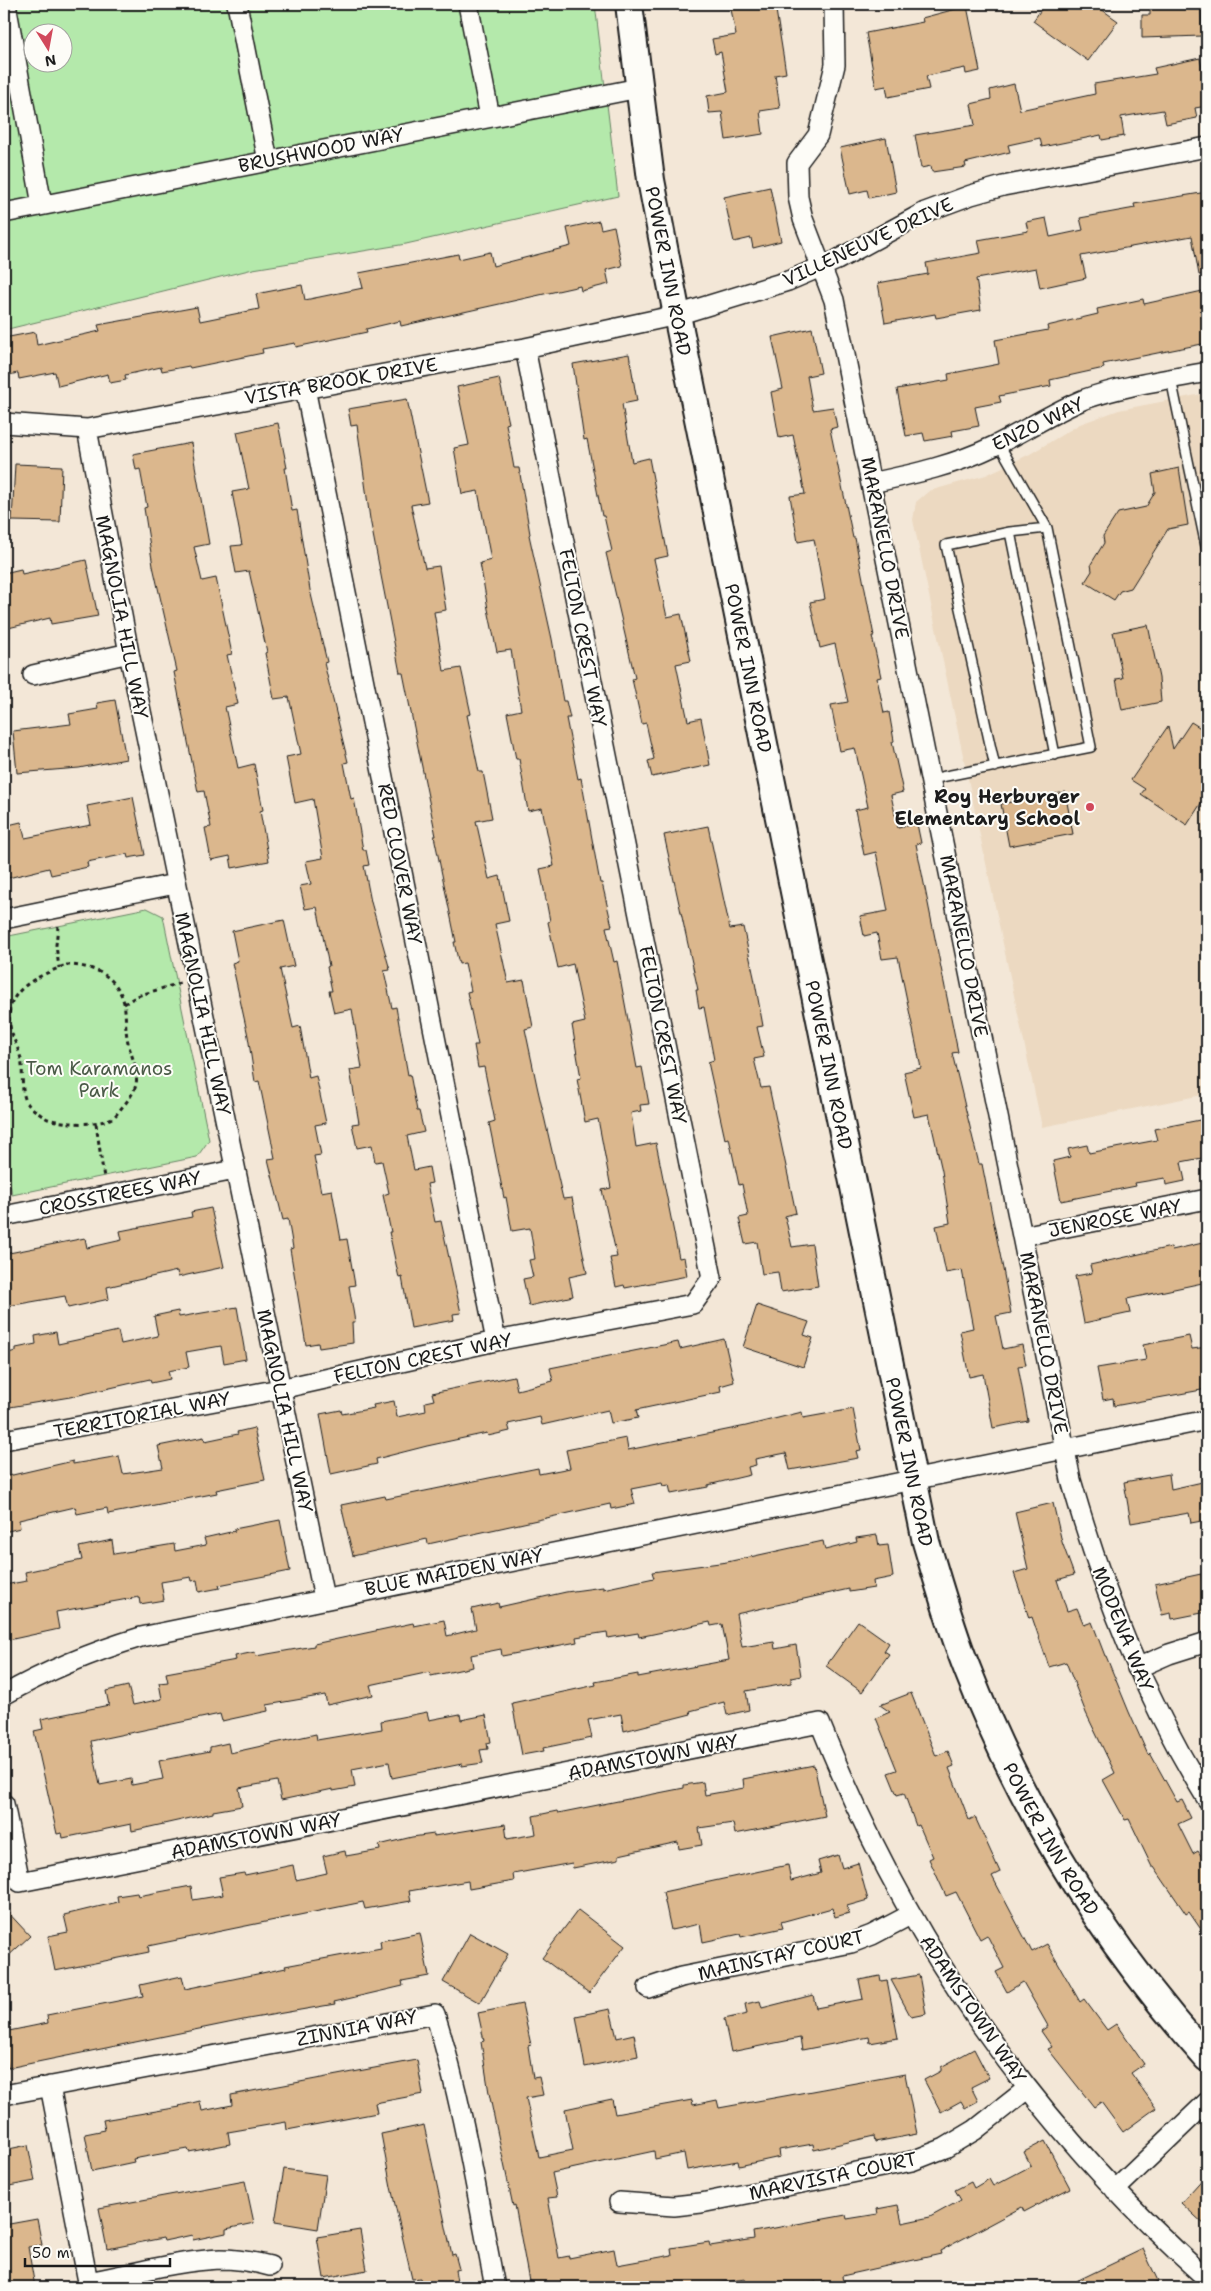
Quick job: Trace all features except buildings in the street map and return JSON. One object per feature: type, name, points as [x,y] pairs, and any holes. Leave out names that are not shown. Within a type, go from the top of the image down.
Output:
[{"type":"main road","name":"POWER INN ROAD","points":[[629,4],[651,180],[677,315],[926,1542],[949,1619],[968,1672],[1002,1751],[1041,1828],[1070,1878],[1113,1941],[1171,2018],[1207,2058]]},
{"type":"street","points":[[6,4],[42,205]]},
{"type":"street","points":[[237,4],[268,161]]},
{"type":"street","points":[[468,4],[490,117]]},
{"type":"street","name":"MARANELLO DRIVE","points":[[834,4],[835,65],[818,135],[797,163],[798,197],[803,219],[834,300],[1065,1449]]},
{"type":"street","name":"BRUSHWOOD WAY","points":[[4,213],[638,88]]},
{"type":"street","name":"VILLENEUVE DRIVE","points":[[677,315],[788,281],[821,268],[926,212],[972,195],[1003,186],[1207,147]]},
{"type":"street","name":"VISTA BROOK DRIVE","points":[[4,423],[87,428],[525,348],[677,315]]},
{"type":"street","name":"FELTON CREST WAY","points":[[280,1389],[496,1341],[693,1304],[712,1278],[525,348]]},
{"type":"street","name":"ENZO WAY","points":[[871,483],[956,463],[999,444],[1060,409],[1088,398],[1116,390],[1207,372]]},
{"type":"street","name":"RED CLOVER WAY","points":[[304,388],[496,1341]]},
{"type":"street","name":"MAGNOLIA HILL WAY","points":[[87,428],[129,654],[175,884],[324,1598]]},
{"type":"street","points":[[33,675],[129,654]]},
{"type":"street","points":[[4,919],[175,884]]},
{"type":"street","name":"CROSSTREES WAY","points":[[4,1216],[236,1170]]},
{"type":"street","name":"JENROSE WAY","points":[[1022,1236],[1207,1199]]},
{"type":"street","name":"TERRITORIAL WAY","points":[[4,1440],[280,1389]]},
{"type":"street","name":"BLUE MAIDEN WAY","points":[[4,1695],[32,1679],[87,1654],[141,1637],[324,1598],[1207,1420]]},
{"type":"street","name":"MODENA WAY","points":[[1065,1449],[1090,1544],[1107,1596],[1137,1668],[1187,1767],[1207,1799]]},
{"type":"street","points":[[1137,1668],[1169,1654],[1207,1642]]},
{"type":"street","name":"ADAMSTOWN WAY","points":[[4,1804],[20,1882],[820,1723],[868,1834],[910,1915],[974,2017],[1027,2090],[1115,2190],[1207,2279]]},
{"type":"street","name":"MAINSTAY COURT","points":[[648,1988],[681,1977],[851,1943],[872,1935],[910,1915]]},
{"type":"street","name":"ZINNIA WAY","points":[[4,2095],[435,2014],[450,2062],[458,2098],[495,2287]]},
{"type":"street","points":[[50,2086],[89,2285],[191,2263],[221,2259],[246,2261],[270,2266]]},
{"type":"street","name":"MARVISTA COURT","points":[[619,2202],[674,2206],[701,2203],[912,2161],[945,2148],[975,2130],[1027,2090]]},
{"type":"street","points":[[1115,2190],[1207,2102]]},
{"type":"lane","points":[[1171,379],[1207,550]]},
{"type":"lane","points":[[931,780],[1091,747],[1047,528],[999,444]]},
{"type":"lane","points":[[995,767],[946,545],[1010,532],[1047,528]]},
{"type":"lane","points":[[1010,532],[1055,755]]},
{"type":"path","points":[[55,908],[59,931],[56,945],[59,968]]},
{"type":"path","points":[[66,965],[83,965],[102,972],[119,989],[124,1004],[127,1042],[136,1067],[136,1086],[129,1099],[114,1117],[96,1124],[48,1119],[30,1106],[23,1091],[22,1064],[9,1025],[11,1006],[22,987],[44,973],[66,965]]},
{"type":"path","points":[[124,1004],[138,996],[162,987],[195,979]]},
{"type":"path","points":[[96,1124],[105,1196]]},
{"type":"shaded area","name":"Roy Herburger Elementary School","points":[[1207,393],[1207,1094],[1042,1127],[913,520],[916,502],[929,491],[986,475],[1030,454],[1080,424],[1119,410]]},
{"type":"green space","points":[[4,4],[595,4],[618,196],[406,244],[253,269],[4,330]]},
{"type":"green space","name":"Tom Karamanos Park","points":[[147,908],[163,916],[209,1140],[197,1157],[12,1195],[4,1149],[4,937]]},
{"type":"place","name":"Roy Herburger Elementary School","points":[[1090,807]]}]
